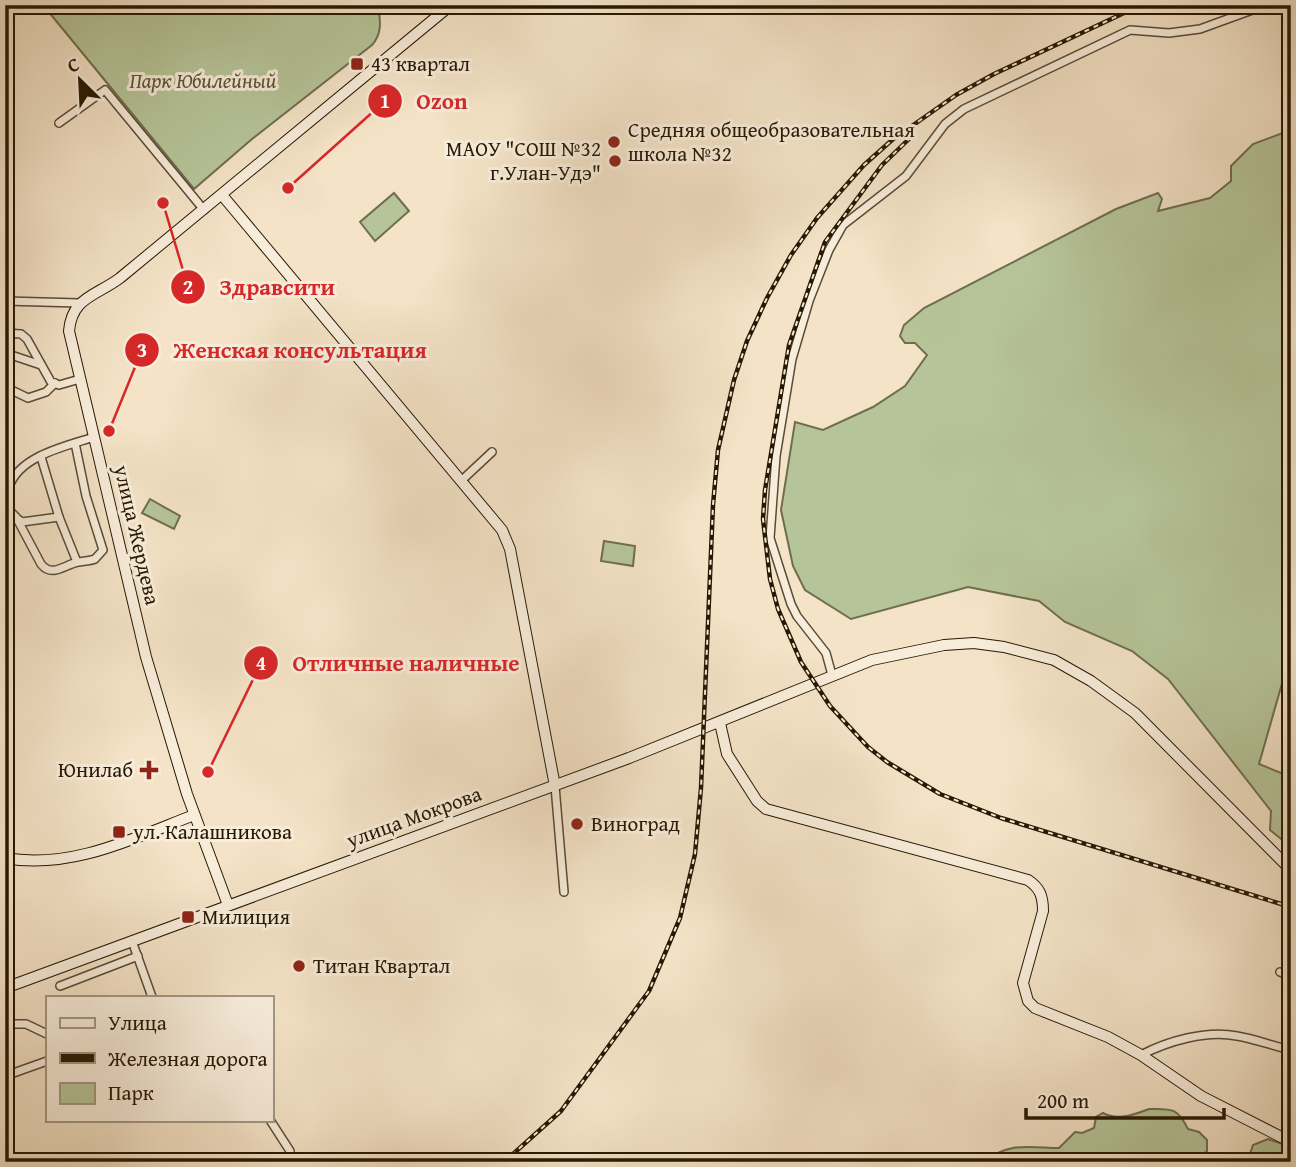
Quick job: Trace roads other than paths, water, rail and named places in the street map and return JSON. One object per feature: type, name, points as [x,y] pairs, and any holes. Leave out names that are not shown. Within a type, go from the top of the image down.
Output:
[{"type":"main road","points":[[79,303],[120,278],[451,5]]},
{"type":"main road","points":[[222,195],[502,530],[510,549],[555,786]]},
{"type":"main road","name":"улица Жердева","points":[[79,303],[72,311],[69,331],[146,657],[194,815],[228,905]]},
{"type":"main road","name":"улица Мокрова","points":[[5,988],[555,786],[720,723],[872,660],[944,645],[974,643],[1004,647],[1054,660],[1091,681],[1135,713],[1291,870]]},
{"type":"main road","points":[[720,723],[727,754],[757,801],[766,809],[1028,880],[1034,884],[1043,899],[1043,911],[1023,984],[1028,1001],[1042,1012],[1108,1037],[1141,1055],[1201,1096],[1291,1142]]},
{"type":"main road","points":[[5,858],[45,862],[83,855],[194,815]]},
{"type":"street","points":[[832,675],[826,653],[791,604],[770,538],[776,456],[792,359],[809,301],[834,238],[843,225],[906,176],[945,124],[964,109],[1130,30],[1169,33],[1199,29],[1266,5]]},
{"type":"street","points":[[59,123],[105,90],[204,210]]},
{"type":"street","points":[[5,301],[79,303]]},
{"type":"street","points":[[5,333],[21,334],[27,339],[51,382],[59,385],[80,379]]},
{"type":"street","points":[[5,353],[41,366]]},
{"type":"street","points":[[5,387],[28,398],[46,392],[55,383]]},
{"type":"street","points":[[59,517],[22,522],[9,510],[8,488],[20,468],[94,437]]},
{"type":"street","points":[[16,517],[44,569],[52,572],[77,562],[95,559],[102,554],[103,546],[86,496],[75,443]]},
{"type":"street","points":[[461,481],[492,452]]},
{"type":"street","points":[[41,457],[59,517],[77,562]]},
{"type":"street","points":[[555,786],[564,892]]},
{"type":"street","points":[[132,941],[152,996]]},
{"type":"street","points":[[60,986],[138,956]]},
{"type":"street","points":[[1280,972],[1291,976]]},
{"type":"street","points":[[5,1024],[26,1024],[46,1035]]},
{"type":"street","points":[[1141,1055],[1161,1044],[1215,1035],[1235,1035],[1291,1050]]},
{"type":"street","points":[[5,1076],[46,1061]]},
{"type":"street","points":[[272,1122],[290,1151]]},
{"type":"railway","points":[[504,1162],[561,1111],[649,991],[680,918],[695,854],[701,788],[713,505],[718,450],[734,380],[747,341],[767,298],[791,255],[817,218],[864,165],[892,140],[956,95],[994,74],[1141,5]]},
{"type":"railway","points":[[911,137],[882,165],[825,242],[789,345],[765,490],[763,519],[770,579],[778,609],[801,662],[830,706],[868,747],[887,762],[940,794],[1001,818],[1291,907]]},
{"type":"place","name":"43 квартал","points":[[357,64]]},
{"type":"place","name":"Средняя общеобразовательная школа №32","points":[[614,142]]},
{"type":"place","name":"МАОУ \"СОШ №32 г.Улан-Удэ\"","points":[[615,161]]},
{"type":"place","name":"Ozon","points":[[288,188]]},
{"type":"place","name":"Здравсити","points":[[163,203]]},
{"type":"place","name":"Женская консультация","points":[[109,431]]},
{"type":"place","name":"Юнилаб","points":[[149,770]]},
{"type":"place","name":"Отличные наличные","points":[[208,772]]},
{"type":"place","name":"Виноград","points":[[577,824]]},
{"type":"place","name":"ул. Калашникова","points":[[119,832]]},
{"type":"place","name":"Милиция","points":[[188,917]]},
{"type":"place","name":"Титан Квартал","points":[[299,966]]},
{"type":"park label","name":"Парк Юбилейный","points":[[203,81]]}]
